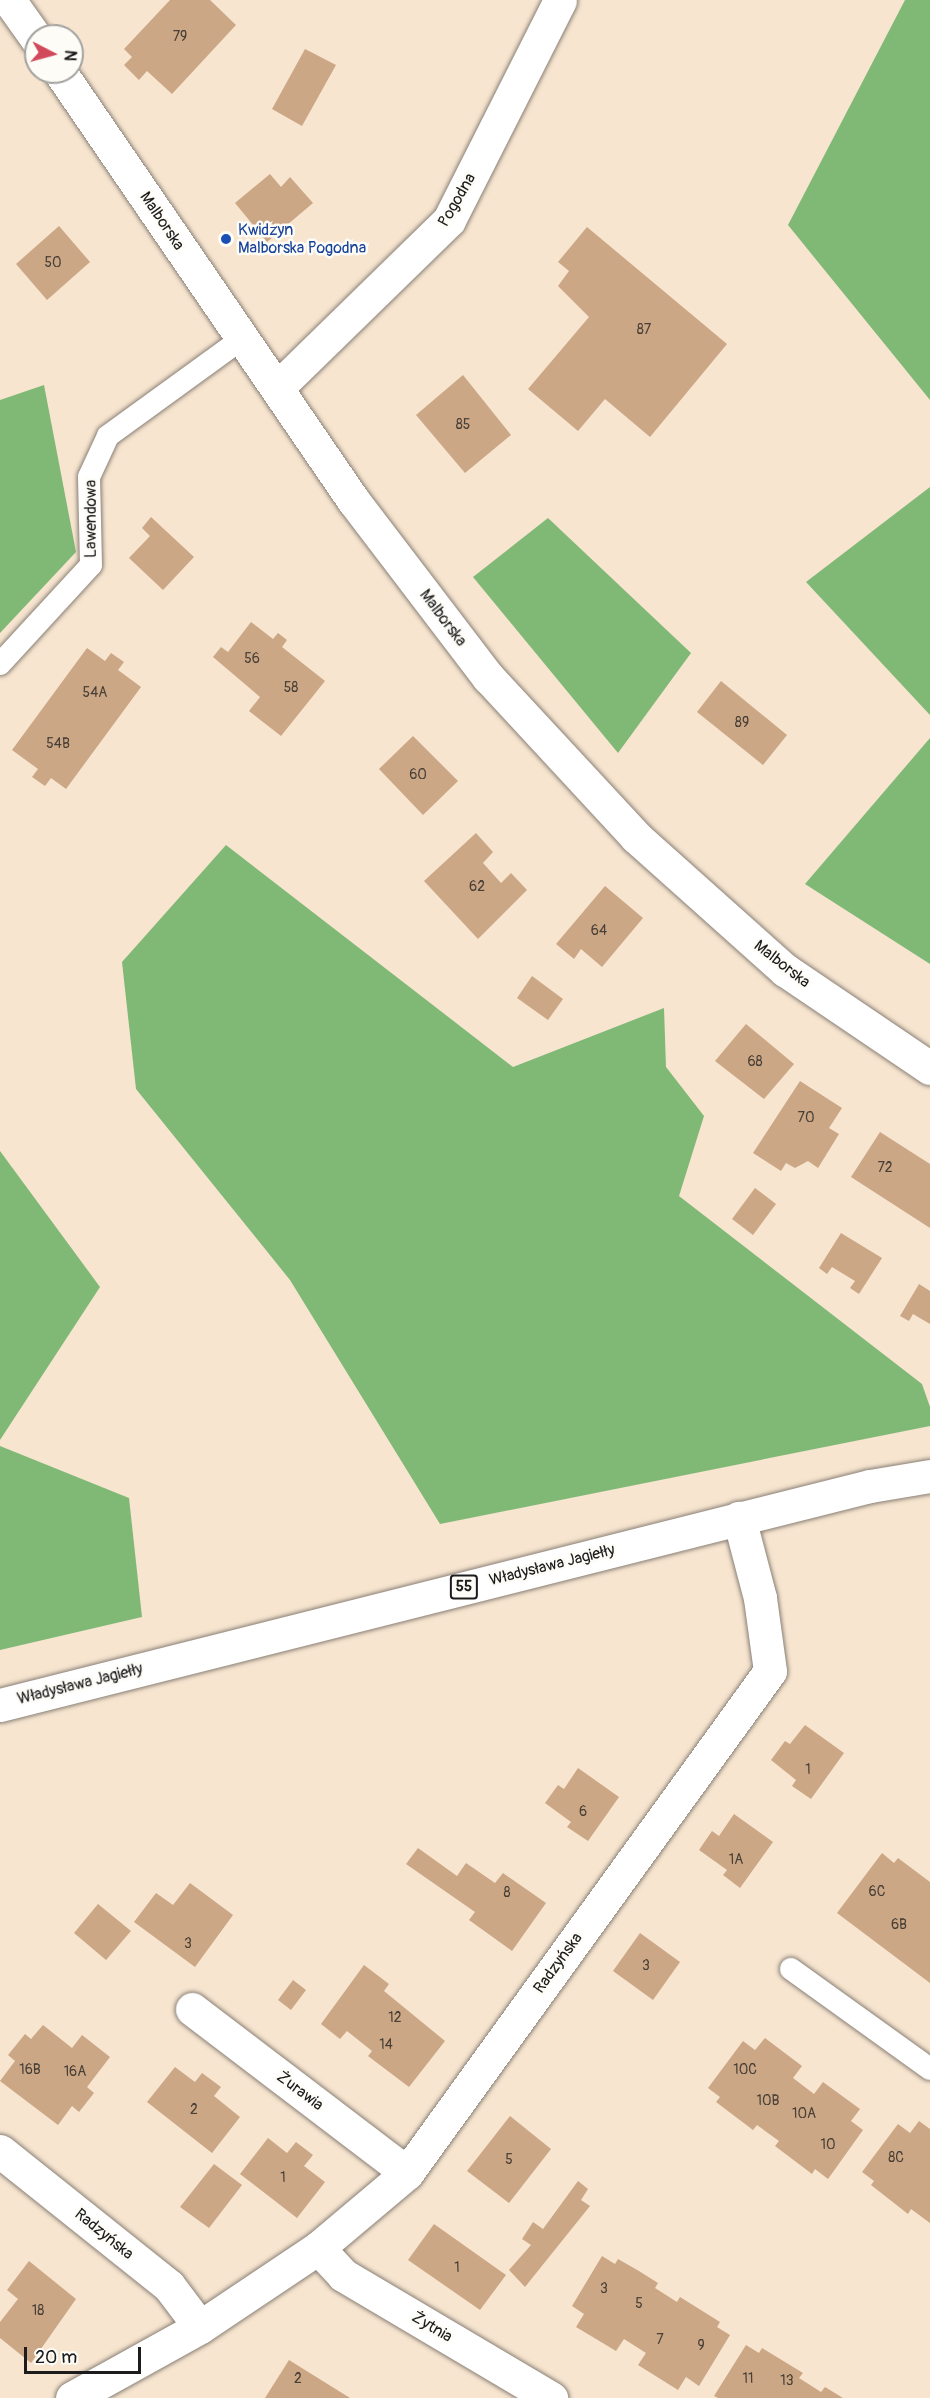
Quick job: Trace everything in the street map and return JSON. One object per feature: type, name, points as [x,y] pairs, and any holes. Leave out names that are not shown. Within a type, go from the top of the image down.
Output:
[{"type":"street","points":[[9,0],[26,24]]},
{"type":"street","name":"Pogodna","points":[[277,388],[449,220],[560,0]]},
{"type":"street","name":"Malborska","points":[[68,84],[353,500],[488,677],[636,837],[784,970],[930,1068]]},
{"type":"street","name":"Władysława Jagiełły","points":[[0,1705],[739,1518],[870,1486],[930,1476]]},
{"type":"street","name":"Radzyńska","points":[[72,2398],[200,2327],[318,2248],[407,2173],[770,1671],[760,1598],[739,1518]]},
{"type":"street","name":"Żurawia","points":[[192,2009],[407,2173]]},
{"type":"street","name":"Radzyńska","points":[[0,2151],[169,2286],[200,2327]]},
{"type":"street","name":"Żytnia","points":[[318,2248],[343,2275],[551,2398]]},
{"type":"lane","name":"Lawendowa","points":[[0,664],[91,566],[90,477],[108,436],[243,338]]},
{"type":"lane","points":[[791,1969],[930,2068]]},
{"type":"green space","points":[[905,0],[930,0],[930,400],[788,225]]},
{"type":"green space","points":[[44,385],[76,552],[0,633],[0,400]]},
{"type":"green space","points":[[930,487],[930,715],[806,582]]},
{"type":"green space","points":[[548,518],[691,653],[618,753],[473,577]]},
{"type":"green space","points":[[930,738],[930,964],[805,884]]},
{"type":"green space","points":[[226,845],[513,1067],[664,1008],[666,1067],[704,1116],[679,1196],[922,1384],[930,1407],[930,1426],[440,1524],[290,1280],[136,1089],[122,962]]},
{"type":"green space","points":[[0,1151],[100,1287],[0,1440]]},
{"type":"green space","points":[[0,1446],[129,1498],[142,1617],[0,1650]]},
{"type":"building","points":[[170,0],[210,0],[236,25],[172,94],[147,71],[139,80],[124,65],[132,57],[124,49]]},
{"type":"building","points":[[305,49],[336,65],[302,126],[272,109]]},
{"type":"building","points":[[270,174],[281,187],[290,177],[313,203],[267,242],[235,203]]},
{"type":"building","points":[[59,226],[90,262],[47,300],[16,264]]},
{"type":"building","points":[[587,227],[727,344],[650,437],[605,399],[578,431],[528,389],[589,317],[558,286],[569,271],[558,262]]},
{"type":"building","points":[[463,375],[511,435],[465,473],[416,415]]},
{"type":"building","points":[[151,517],[194,557],[163,590],[129,558],[150,536],[142,528]]},
{"type":"building","points":[[251,622],[273,639],[278,633],[287,640],[282,647],[325,681],[281,736],[249,711],[260,697],[213,657],[221,647],[228,652]]},
{"type":"building","points":[[87,648],[105,661],[111,653],[124,662],[118,670],[141,687],[66,789],[51,778],[45,786],[32,777],[38,769],[12,750]]},
{"type":"building","points":[[721,681],[787,735],[763,765],[697,712]]},
{"type":"building","points":[[413,736],[458,781],[423,815],[379,769]]},
{"type":"building","points":[[476,833],[493,852],[483,863],[501,883],[511,873],[527,890],[478,939],[424,881]]},
{"type":"building","points":[[605,886],[643,918],[602,967],[581,949],[574,959],[556,944]]},
{"type":"building","points":[[532,976],[563,999],[548,1020],[517,998]]},
{"type":"building","points":[[746,1024],[794,1064],[764,1099],[715,1061]]},
{"type":"building","points":[[800,1081],[842,1108],[829,1128],[839,1134],[818,1168],[808,1161],[795,1168],[786,1163],[781,1171],[753,1153]]},
{"type":"building","points":[[880,1132],[930,1164],[930,1228],[851,1177]]},
{"type":"building","points":[[755,1188],[776,1204],[753,1235],[732,1219]]},
{"type":"building","points":[[841,1233],[882,1258],[859,1294],[850,1288],[855,1281],[832,1267],[827,1274],[819,1268]]},
{"type":"building","points":[[919,1284],[930,1291],[930,1324],[913,1314],[909,1321],[900,1316]]},
{"type":"building","points":[[805,1725],[844,1753],[811,1799],[792,1786],[796,1780],[771,1760],[785,1741],[790,1744]]},
{"type":"building","points":[[578,1768],[619,1797],[588,1841],[567,1827],[571,1822],[545,1803],[558,1785],[564,1789]]},
{"type":"building","points":[[734,1814],[773,1842],[740,1888],[723,1875],[727,1870],[699,1850],[712,1831],[719,1836]]},
{"type":"building","points":[[418,1848],[457,1876],[466,1863],[495,1883],[503,1873],[546,1903],[512,1951],[469,1920],[475,1912],[406,1864]]},
{"type":"building","points":[[882,1853],[894,1863],[898,1858],[930,1882],[930,1983],[837,1913]]},
{"type":"building","points":[[190,1883],[233,1915],[195,1967],[134,1922],[156,1893],[173,1905]]},
{"type":"building","points":[[98,1904],[131,1931],[106,1960],[74,1933]]},
{"type":"building","points":[[640,1933],[680,1962],[653,2000],[613,1971]]},
{"type":"building","points":[[364,1965],[389,1984],[384,1991],[445,2041],[409,2087],[368,2056],[372,2051],[347,2031],[340,2039],[321,2024]]},
{"type":"building","points":[[293,1980],[306,1990],[291,2010],[278,2000]]},
{"type":"building","points":[[43,2025],[72,2048],[82,2035],[110,2057],[87,2087],[94,2093],[79,2112],[72,2106],[58,2125],[0,2081],[15,2061],[8,2055],[25,2034],[31,2039]]},
{"type":"building","points":[[765,2038],[802,2066],[793,2078],[814,2094],[823,2082],[860,2109],[851,2121],[863,2130],[828,2179],[815,2169],[812,2174],[775,2146],[779,2141],[757,2125],[753,2130],[716,2102],[720,2097],[708,2088],[743,2041],[755,2050]]},
{"type":"building","points":[[175,2067],[195,2082],[202,2073],[221,2087],[214,2096],[240,2117],[212,2153],[147,2102]]},
{"type":"building","points":[[510,2116],[551,2149],[509,2203],[467,2171]]},
{"type":"building","points":[[919,2121],[930,2129],[930,2223],[911,2209],[908,2214],[871,2185],[874,2181],[862,2172],[898,2124],[910,2133]]},
{"type":"building","points":[[268,2138],[287,2153],[296,2142],[313,2155],[304,2166],[325,2182],[297,2218],[240,2174]]},
{"type":"building","points":[[214,2164],[242,2185],[209,2228],[180,2207]]},
{"type":"building","points":[[578,2181],[588,2189],[581,2200],[590,2206],[525,2287],[509,2270],[531,2245],[522,2239],[533,2222],[543,2229]]},
{"type":"building","points":[[434,2224],[506,2275],[480,2310],[408,2260]]},
{"type":"building","points":[[602,2256],[615,2264],[618,2259],[639,2271],[658,2283],[655,2288],[677,2302],[680,2297],[720,2322],[717,2327],[730,2335],[699,2386],[686,2377],[678,2390],[638,2365],[646,2353],[624,2339],[616,2351],[576,2327],[584,2314],[572,2306]]},
{"type":"building","points":[[29,2261],[76,2299],[31,2363],[0,2338],[0,2322],[18,2299],[7,2290]]},
{"type":"building","points":[[746,2345],[759,2353],[762,2348],[803,2373],[799,2378],[821,2392],[825,2387],[843,2398],[718,2398],[714,2396]]},
{"type":"building","points":[[289,2360],[350,2398],[265,2398]]},
{"type":"place","name":"Kwidzyn Malborska Pogodna","points":[[226,239]]}]
